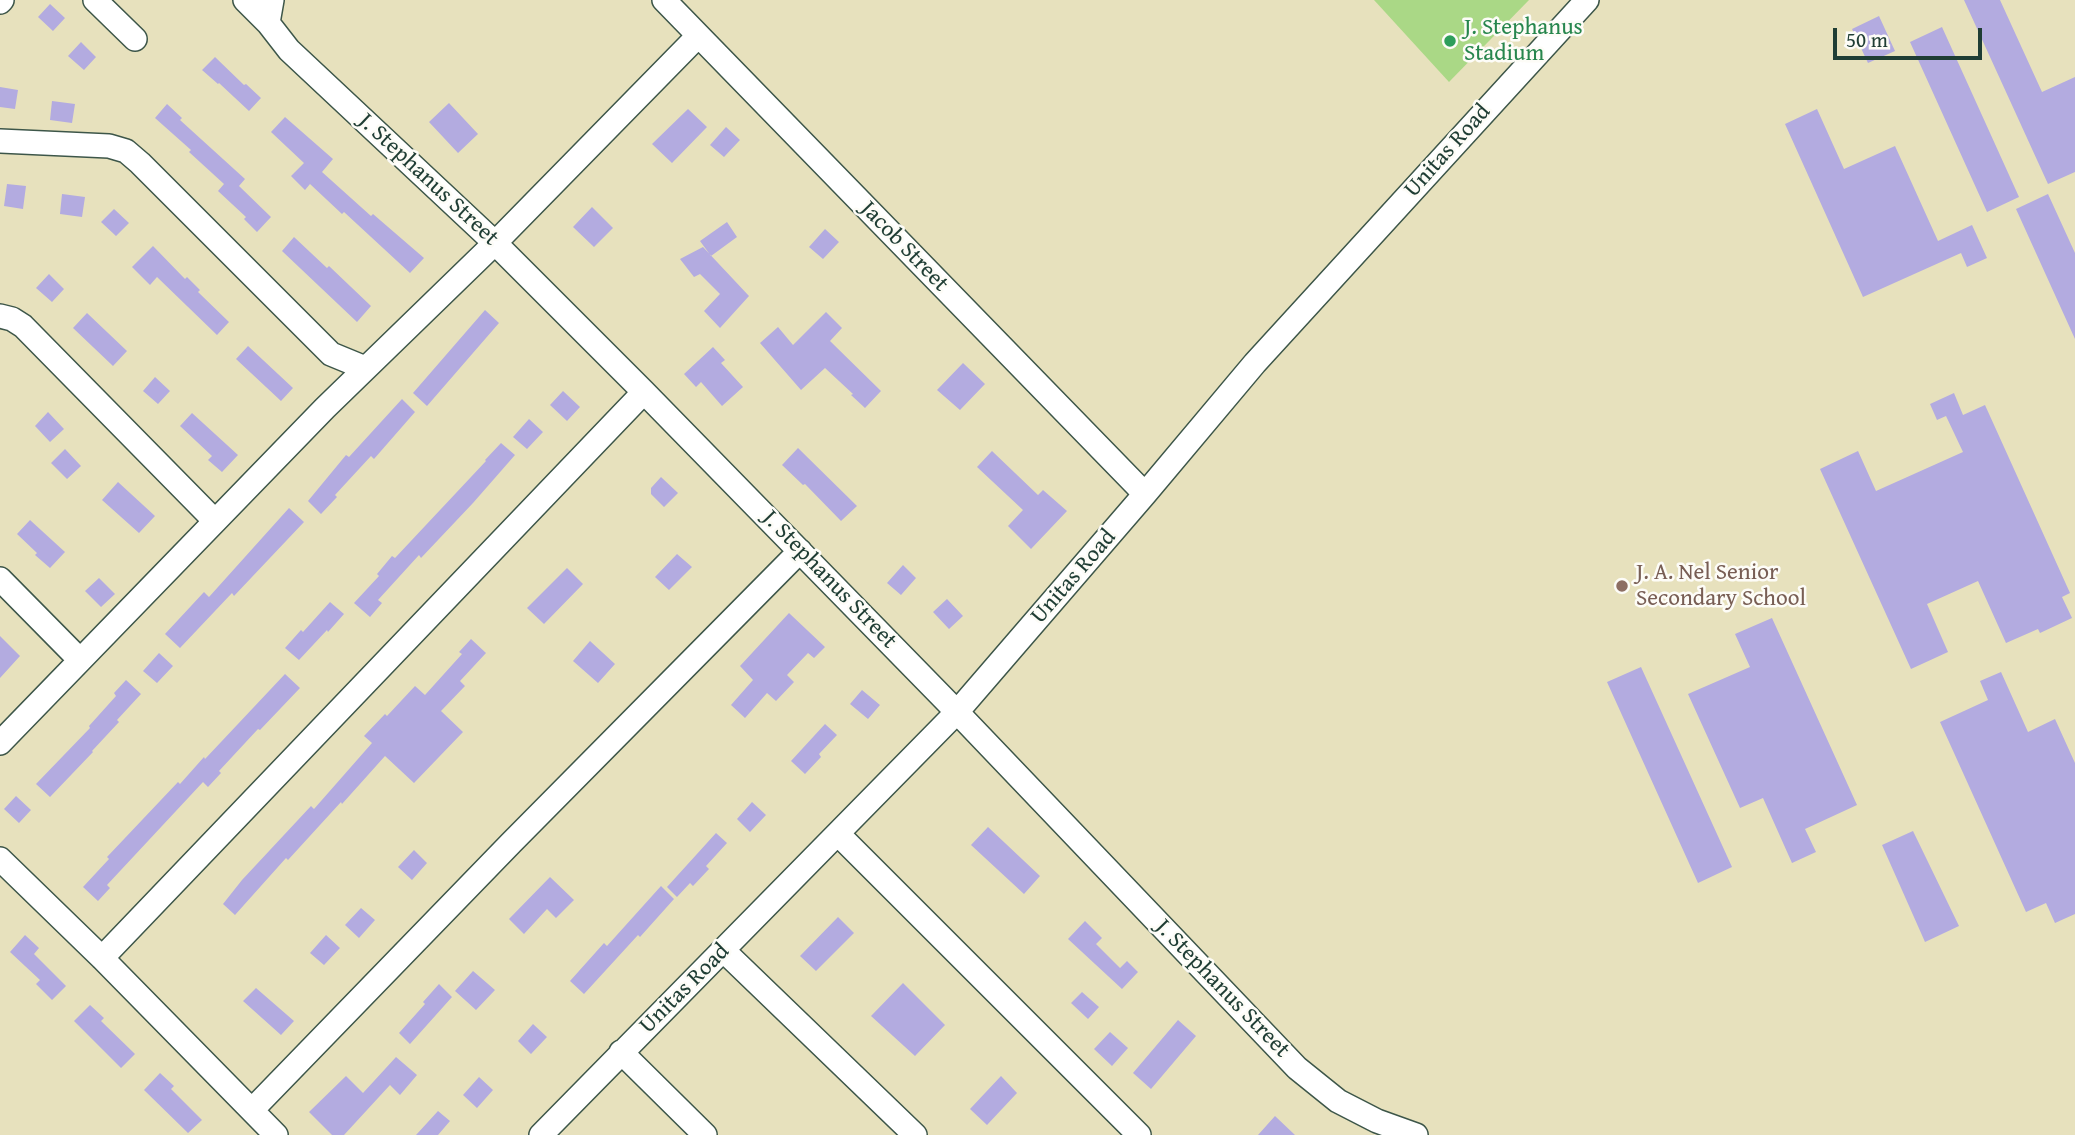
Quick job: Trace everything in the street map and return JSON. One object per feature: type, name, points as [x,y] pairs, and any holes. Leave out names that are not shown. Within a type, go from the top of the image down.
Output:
[{"type":"street","points":[[95,0],[135,39]]},
{"type":"street","name":"J. Stephanus Street","points":[[245,0],[270,11],[289,50],[495,243],[643,392],[957,712],[1297,1068],[1338,1101],[1377,1121],[1416,1135]]},
{"type":"street","name":"Jacob Street","points":[[664,0],[1145,494]]},
{"type":"street","name":"Unitas Road","points":[[541,1135],[957,712],[1255,363],[1587,0]]},
{"type":"street","points":[[0,743],[214,520],[365,368],[495,243],[698,36]]},
{"type":"street","points":[[0,141],[109,146],[126,151],[331,354],[365,368]]},
{"type":"street","points":[[0,316],[23,326],[214,520]]},
{"type":"street","points":[[102,958],[643,392]]},
{"type":"street","points":[[252,1110],[501,853],[800,551]]},
{"type":"street","points":[[0,579],[80,660]]},
{"type":"street","points":[[838,834],[1139,1135]]},
{"type":"street","points":[[0,859],[102,958],[276,1135]]},
{"type":"street","points":[[723,950],[915,1135]]},
{"type":"street","points":[[621,1052],[705,1135]]},
{"type":"green space","name":"J. Stephanus Stadium","points":[[1374,0],[1529,0],[1449,82]]},
{"type":"building","points":[[1964,0],[2000,0],[2042,92],[2075,77],[2075,172],[2048,184]]},
{"type":"building","points":[[50,4],[65,18],[53,31],[38,17]]},
{"type":"building","points":[[1879,16],[1895,51],[1868,63],[1852,29]]},
{"type":"building","points":[[1942,27],[2019,197],[1987,212],[1910,42]]},
{"type":"building","points":[[81,42],[96,57],[84,70],[68,56]]},
{"type":"building","points":[[215,57],[261,98],[249,111],[202,70]]},
{"type":"building","points":[[0,87],[18,90],[15,109],[0,107]]},
{"type":"building","points":[[52,101],[75,104],[72,123],[50,120]]},
{"type":"building","points":[[449,103],[478,134],[458,153],[429,122]]},
{"type":"building","points":[[167,104],[182,118],[180,120],[245,179],[239,186],[271,217],[257,232],[244,219],[246,217],[218,191],[224,184],[155,118]]},
{"type":"building","points":[[688,109],[707,127],[672,163],[652,144]]},
{"type":"building","points":[[1817,109],[1844,169],[1895,146],[1938,241],[1972,225],[1987,258],[1967,267],[1961,253],[1863,297],[1785,124]]},
{"type":"building","points":[[285,117],[333,159],[322,172],[424,258],[410,273],[310,184],[305,190],[291,176],[304,163],[271,132]]},
{"type":"building","points":[[726,127],[740,140],[724,157],[710,145]]},
{"type":"building","points":[[7,184],[26,186],[23,209],[4,206]]},
{"type":"building","points":[[62,194],[85,197],[82,217],[60,214]]},
{"type":"building","points":[[2048,194],[2075,253],[2075,339],[2016,209]]},
{"type":"building","points":[[592,207],[613,228],[594,247],[573,227]]},
{"type":"building","points":[[114,209],[129,223],[116,236],[101,222]]},
{"type":"building","points":[[727,222],[737,237],[711,256],[700,241]]},
{"type":"building","points":[[825,229],[839,242],[823,259],[809,247]]},
{"type":"building","points":[[294,237],[371,306],[357,322],[282,251]]},
{"type":"building","points":[[153,246],[185,279],[187,277],[200,290],[198,292],[229,322],[217,335],[157,277],[150,285],[132,267]]},
{"type":"building","points":[[703,247],[749,296],[720,328],[704,311],[720,294],[700,274],[694,277],[680,259]]},
{"type":"building","points":[[49,274],[64,289],[52,302],[36,288]]},
{"type":"building","points":[[485,310],[499,323],[427,406],[413,393]]},
{"type":"building","points":[[826,312],[842,328],[830,341],[881,391],[865,408],[825,368],[801,390],[760,343],[778,327],[793,345]]},
{"type":"building","points":[[87,313],[127,351],[113,366],[73,328]]},
{"type":"building","points":[[248,346],[293,388],[281,401],[236,359]]},
{"type":"building","points":[[713,347],[725,360],[721,363],[743,387],[722,406],[701,382],[696,387],[684,374]]},
{"type":"building","points":[[963,363],[985,384],[960,410],[937,390]]},
{"type":"building","points":[[155,377],[170,391],[158,404],[143,391]]},
{"type":"building","points":[[563,391],[580,407],[567,421],[550,405]]},
{"type":"building","points":[[1954,393],[1963,415],[1985,405],[2070,593],[2062,597],[2072,618],[2040,633],[2038,629],[2006,643],[1978,581],[1927,604],[1948,652],[1911,669],[1820,469],[1858,451],[1876,491],[1963,452],[1946,416],[1937,420],[1930,404]]},
{"type":"building","points":[[402,399],[415,412],[374,459],[371,456],[335,495],[337,497],[321,514],[308,501],[346,455],[349,457]]},
{"type":"building","points":[[48,412],[64,429],[50,442],[35,426]]},
{"type":"building","points":[[192,413],[238,455],[222,472],[208,460],[212,456],[180,426]]},
{"type":"building","points":[[529,419],[543,432],[527,449],[513,437]]},
{"type":"building","points":[[501,443],[515,455],[473,503],[421,558],[419,555],[378,600],[382,603],[370,617],[354,603],[379,576],[377,574],[392,556],[395,558]]},
{"type":"building","points":[[798,448],[857,506],[841,521],[782,465]]},
{"type":"building","points":[[65,449],[81,466],[67,479],[51,463]]},
{"type":"building","points":[[992,451],[1038,495],[1043,490],[1067,511],[1031,549],[1008,526],[1023,510],[977,467]]},
{"type":"building","points":[[661,477],[678,493],[664,507],[651,494],[651,488]]},
{"type":"building","points":[[118,482],[155,516],[139,533],[102,500]]},
{"type":"building","points":[[289,508],[304,522],[180,648],[165,634],[204,592],[209,597]]},
{"type":"building","points":[[30,520],[65,552],[50,568],[17,534]]},
{"type":"building","points":[[677,554],[692,567],[669,590],[655,577]]},
{"type":"building","points":[[903,565],[916,578],[901,595],[887,583]]},
{"type":"building","points":[[567,568],[583,584],[544,624],[527,608]]},
{"type":"building","points":[[99,578],[115,594],[101,607],[85,591]]},
{"type":"building","points":[[947,599],[963,616],[949,629],[933,612]]},
{"type":"building","points":[[330,602],[344,614],[299,660],[285,648]]},
{"type":"building","points":[[789,613],[825,647],[814,658],[808,653],[787,675],[794,682],[776,701],[767,693],[745,718],[731,705],[753,680],[740,666]]},
{"type":"building","points":[[1772,618],[1857,805],[1805,829],[1816,852],[1792,863],[1763,798],[1740,808],[1688,694],[1750,667],[1735,634]]},
{"type":"building","points":[[0,636],[20,656],[0,678]]},
{"type":"building","points":[[471,639],[486,653],[460,681],[465,686],[441,711],[463,732],[414,783],[385,756],[235,915],[223,904],[242,880],[311,806],[314,809],[372,743],[364,736],[415,686],[425,695],[462,654],[459,652]]},
{"type":"building","points":[[590,641],[615,664],[598,683],[573,661]]},
{"type":"building","points":[[159,653],[173,666],[157,683],[143,671]]},
{"type":"building","points":[[1641,667],[1732,867],[1698,883],[1607,682]]},
{"type":"building","points":[[2001,672],[2028,732],[2055,719],[2075,763],[2075,914],[2055,923],[2046,903],[2026,912],[1940,722],[1988,700],[1980,681]]},
{"type":"building","points":[[285,674],[300,688],[260,730],[258,729],[219,771],[221,773],[208,787],[203,782],[107,885],[110,888],[98,901],[83,887],[109,859],[107,857]]},
{"type":"building","points":[[126,680],[141,694],[93,752],[50,797],[36,784],[90,728]]},
{"type":"building","points":[[862,690],[880,705],[868,719],[850,704]]},
{"type":"building","points":[[825,724],[837,735],[805,774],[791,761]]},
{"type":"building","points":[[16,796],[31,810],[19,823],[4,809]]},
{"type":"building","points":[[752,802],[766,815],[750,832],[737,819]]},
{"type":"building","points":[[988,827],[1040,876],[1024,894],[971,845]]},
{"type":"building","points":[[1913,831],[1959,926],[1925,942],[1882,845]]},
{"type":"building","points":[[716,833],[727,843],[706,866],[709,869],[693,886],[690,883],[677,897],[667,887]]},
{"type":"building","points":[[414,850],[427,863],[412,880],[398,867]]},
{"type":"building","points":[[550,877],[574,900],[556,918],[547,909],[524,934],[509,919]]},
{"type":"building","points":[[661,886],[674,899],[584,994],[570,981],[604,943],[607,946]]},
{"type":"building","points":[[361,908],[375,920],[359,938],[345,925]]},
{"type":"building","points":[[838,917],[854,933],[816,971],[800,956]]},
{"type":"building","points":[[1085,921],[1102,938],[1096,944],[1120,968],[1127,961],[1138,972],[1122,989],[1068,939]]},
{"type":"building","points":[[25,935],[39,948],[34,954],[66,986],[52,1000],[36,984],[40,980],[10,952]]},
{"type":"building","points":[[326,935],[340,948],[324,965],[310,953]]},
{"type":"building","points":[[473,971],[495,990],[476,1010],[455,991]]},
{"type":"building","points":[[903,983],[945,1025],[915,1056],[871,1016]]},
{"type":"building","points":[[439,984],[452,997],[410,1044],[399,1033]]},
{"type":"building","points":[[256,988],[294,1021],[281,1035],[243,1001]]},
{"type":"building","points":[[1082,992],[1099,1007],[1088,1019],[1071,1003]]},
{"type":"building","points":[[90,1005],[104,1018],[101,1021],[135,1054],[121,1068],[74,1021]]},
{"type":"building","points":[[1178,1020],[1196,1036],[1151,1089],[1133,1073]]},
{"type":"building","points":[[533,1024],[547,1037],[531,1054],[518,1041]]},
{"type":"building","points":[[1110,1032],[1128,1048],[1112,1066],[1094,1049]]},
{"type":"building","points":[[396,1057],[417,1075],[400,1095],[390,1085],[344,1135],[332,1135],[309,1112],[346,1076],[363,1093]]},
{"type":"building","points":[[160,1073],[174,1086],[171,1089],[202,1120],[188,1133],[144,1090]]},
{"type":"building","points":[[1001,1076],[1017,1093],[987,1125],[970,1109]]},
{"type":"building","points":[[479,1077],[493,1090],[477,1108],[463,1095]]},
{"type":"building","points":[[438,1111],[450,1121],[438,1135],[416,1135]]},
{"type":"building","points":[[1275,1116],[1295,1135],[1258,1135]]},
{"type":"place","name":"J. Stephanus Stadium","points":[[1450,41]]},
{"type":"place","name":"J. A. Nel Senior Secondary School","points":[[1622,586]]}]
